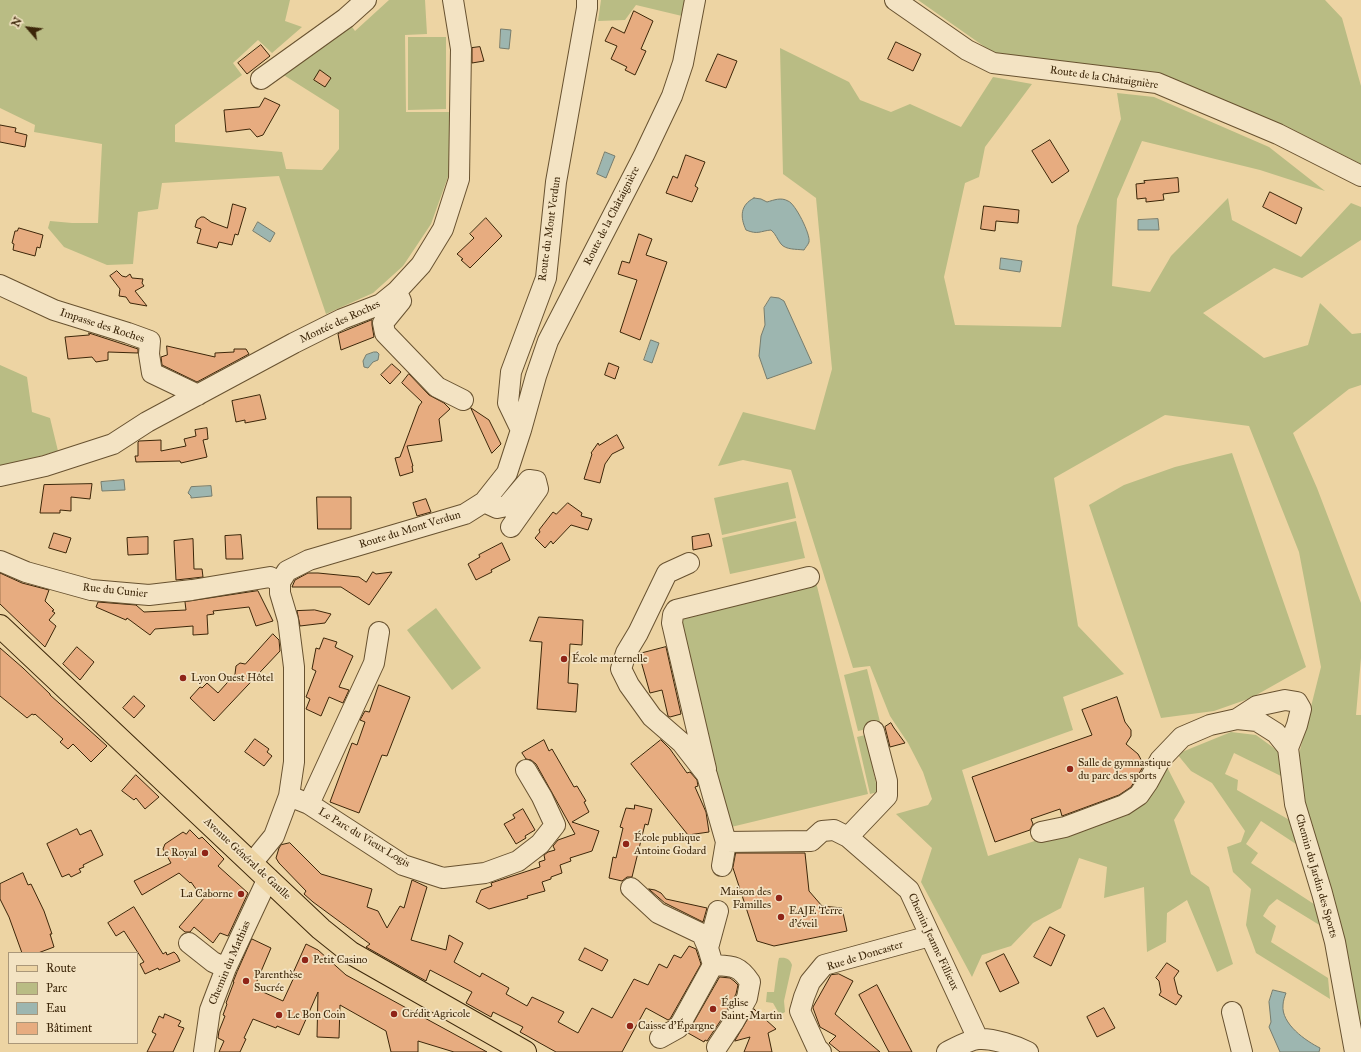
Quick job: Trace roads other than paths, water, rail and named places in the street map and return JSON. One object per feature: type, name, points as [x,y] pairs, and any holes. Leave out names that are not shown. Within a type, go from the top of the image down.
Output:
[{"type":"main road","name":"Avenue Général de Gaulle","points":[[0,626],[321,929],[351,953],[520,1051]]},
{"type":"street","points":[[261,79],[346,18],[366,0]]},
{"type":"street","name":"Montée des Roches","points":[[0,476],[45,466],[113,444],[147,422],[294,343],[342,319],[381,304],[397,291],[420,265],[443,228],[459,179],[461,48],[453,0]]},
{"type":"street","name":"Route du Mont Verdun","points":[[280,582],[288,571],[309,560],[465,514],[484,502],[507,473],[521,430],[508,403],[511,372],[546,278],[556,182],[587,8],[587,0]]},
{"type":"street","name":"Route de la Châtaignière","points":[[521,430],[536,376],[548,341],[644,155],[672,96],[683,63],[695,0]]},
{"type":"street","name":"Route de la Châtaignière","points":[[895,0],[967,50],[993,63],[1157,83],[1278,134],[1361,176]]},
{"type":"street","name":"Impasse des Roches","points":[[0,285],[54,310],[128,333],[150,342],[149,354],[152,373],[198,395]]},
{"type":"street","points":[[397,291],[401,301],[383,323],[384,333],[437,387],[463,400]]},
{"type":"street","points":[[484,502],[497,508],[507,506],[529,480],[536,481],[538,489],[511,527]]},
{"type":"street","name":"Rue du Cunier","points":[[0,560],[26,572],[91,590],[149,595],[192,590],[270,576],[280,582]]},
{"type":"street","points":[[689,563],[667,573],[638,633],[626,653],[621,669],[629,685],[652,717],[682,743],[707,775]]},
{"type":"street","points":[[722,866],[726,842],[707,775],[672,623],[673,615],[676,610],[809,577]]},
{"type":"street","points":[[252,863],[274,836],[289,796],[294,762],[294,666],[288,620],[280,593],[280,582]]},
{"type":"street","name":"Le Parc du Vieux Logis","points":[[309,804],[374,663],[379,632]]},
{"type":"street","name":"Chemin du Jardin des Sports","points":[[1237,719],[1256,706],[1285,700],[1297,702],[1301,709],[1297,725],[1288,748],[1295,804],[1335,942],[1355,1052]]},
{"type":"street","points":[[1041,832],[1065,827],[1124,805],[1138,795],[1148,782],[1160,760],[1182,736],[1210,725],[1237,719],[1257,721],[1276,733],[1288,748]]},
{"type":"street","points":[[848,837],[887,796],[887,781],[874,730]]},
{"type":"street","name":"Le Parc du Vieux Logis","points":[[289,796],[309,804],[403,865],[443,878],[485,873],[518,861],[540,844],[555,825],[542,797],[526,770]]},
{"type":"street","name":"Chemin Jeanne Fillieux","points":[[726,842],[811,841],[822,831],[834,830],[848,837],[909,890],[978,1038]]},
{"type":"street","name":"Chemin du Mathias","points":[[204,1044],[210,1010],[226,968],[268,878]]},
{"type":"street","points":[[631,888],[658,913],[702,934],[710,956],[743,972],[750,982],[747,998],[717,1047]]},
{"type":"street","points":[[660,1038],[678,1028],[681,1023],[710,956],[718,911]]},
{"type":"street","name":"Rue de Doncaster","points":[[821,1052],[817,1048],[800,1011],[810,982],[824,965],[930,936]]},
{"type":"street","points":[[188,943],[213,962],[226,968]]},
{"type":"street","points":[[1232,1012],[1242,1052]]},
{"type":"street","points":[[947,1052],[978,1038],[1002,1042],[1019,1047],[1028,1052]]},
{"type":"water","points":[[501,29],[511,30],[509,49],[500,48]]},
{"type":"water","points":[[605,152],[615,156],[606,178],[597,174]]},
{"type":"water","points":[[754,198],[767,202],[783,199],[795,207],[808,233],[809,242],[804,250],[791,249],[783,246],[771,230],[756,232],[746,230],[742,212],[746,204]]},
{"type":"water","points":[[1158,219],[1159,230],[1138,230],[1138,220]]},
{"type":"water","points":[[258,222],[275,233],[270,242],[253,231]]},
{"type":"water","points":[[1001,258],[1022,261],[1020,272],[1000,269]]},
{"type":"water","points":[[771,297],[779,298],[784,301],[812,363],[767,379],[759,356],[761,336],[765,325],[764,308]]},
{"type":"water","points":[[651,340],[659,343],[652,363],[644,360]]},
{"type":"water","points":[[374,352],[379,354],[378,360],[373,362],[368,368],[364,367],[363,361],[366,355]]},
{"type":"water","points":[[124,480],[125,490],[102,491],[101,482]]},
{"type":"water","points":[[211,486],[212,496],[191,498],[188,493],[191,487]]},
{"type":"water","points":[[1273,990],[1286,993],[1283,1012],[1286,1019],[1296,1031],[1308,1041],[1320,1048],[1319,1052],[1280,1052],[1269,1027],[1271,1022],[1269,1002]]},
{"type":"place","name":"École maternelle","points":[[564,659]]},
{"type":"place","name":"Lyon Ouest Hôtel","points":[[183,678]]},
{"type":"place","name":"Salle de gymnastique du parc des sports","points":[[1070,769]]},
{"type":"place","name":"École publique Antoine Godard","points":[[626,844]]},
{"type":"place","name":"Le Royal","points":[[205,853]]},
{"type":"place","name":"La Caborne","points":[[241,894]]},
{"type":"place","name":"Maison des Familles","points":[[779,898]]},
{"type":"place","name":"EAJE Terre d'éveil","points":[[781,917]]},
{"type":"place","name":"Petit Casino","points":[[305,960]]},
{"type":"place","name":"Parenthèse Sucrée","points":[[246,981]]},
{"type":"place","name":"Église Saint-Martin","points":[[713,1009]]},
{"type":"place","name":"Crédit Agricole","points":[[394,1014]]},
{"type":"place","name":"Le Bon Coin","points":[[279,1015]]},
{"type":"place","name":"Caisse d'Épargne","points":[[630,1026]]}]
